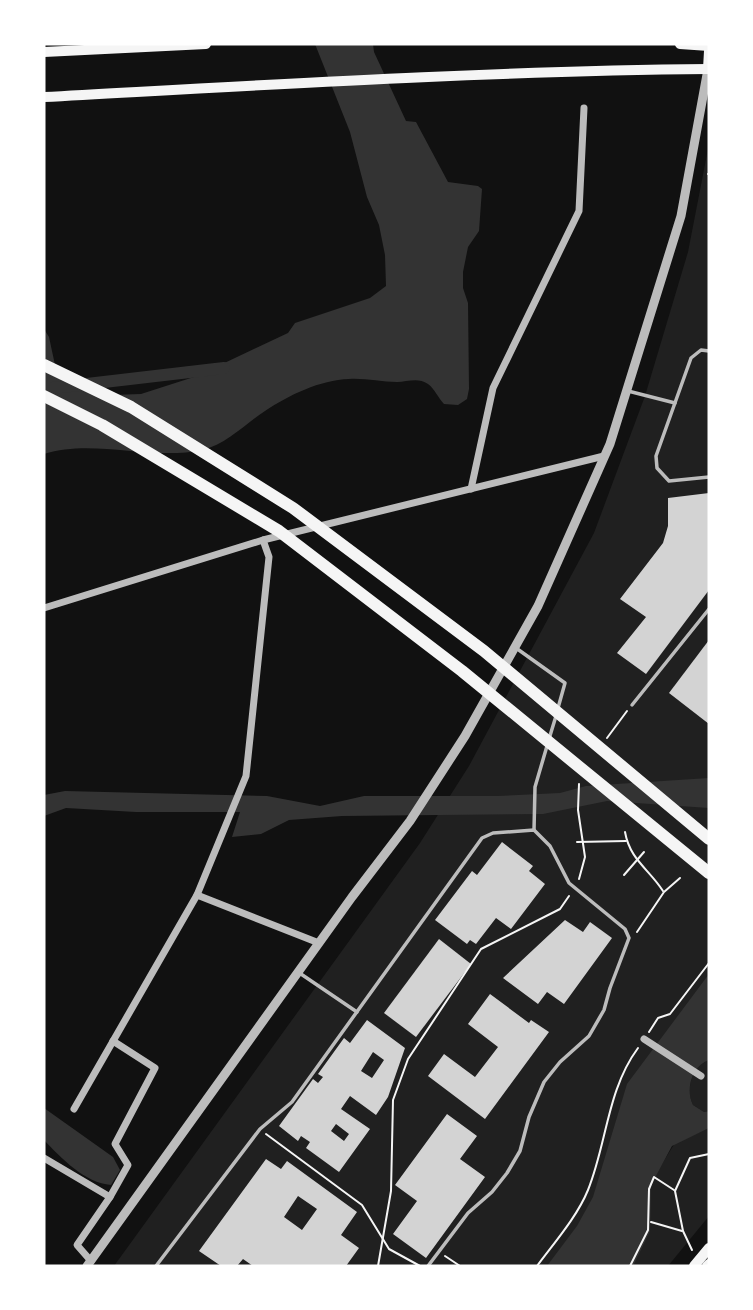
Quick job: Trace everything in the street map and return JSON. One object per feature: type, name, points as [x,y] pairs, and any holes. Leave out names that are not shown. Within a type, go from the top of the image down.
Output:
[{"type":"highway","points":[[44,365],[131,407],[293,508],[484,651],[709,839]]},
{"type":"highway","points":[[44,396],[102,425],[279,531],[462,671],[709,873]]},
{"type":"main road","points":[[44,52],[206,44]]},
{"type":"main road","points":[[44,97],[343,80],[566,71],[708,69],[709,49],[680,44]]},
{"type":"main road","points":[[702,1264],[709,1248]]},
{"type":"street","points":[[113,1041],[155,1068],[115,1144],[128,1165],[77,1245],[89,1264],[431,791],[538,606],[604,456],[626,390],[681,216],[708,69]]},
{"type":"street","points":[[471,489],[494,388],[579,211],[584,108]]},
{"type":"street","points":[[44,608],[263,540],[604,456]]},
{"type":"street","points":[[74,1108],[197,895],[246,776],[269,557],[263,540]]},
{"type":"street","points":[[197,895],[319,943]]},
{"type":"street","points":[[644,1039],[701,1076]]},
{"type":"street","points":[[44,1158],[110,1197]]},
{"type":"lane","points":[[709,351],[701,350],[691,358],[656,456],[657,468],[669,481],[709,477]]},
{"type":"lane","points":[[626,390],[675,403]]},
{"type":"lane","points":[[632,705],[709,609]]},
{"type":"lane","points":[[428,1266],[468,1213],[492,1192],[507,1173],[520,1151],[529,1117],[544,1082],[560,1062],[589,1036],[604,1010],[629,939],[625,929],[569,883],[550,846],[534,830],[535,787],[565,683],[516,648]]},
{"type":"lane","points":[[156,1266],[260,1129],[292,1102],[482,838],[493,833],[534,830]]},
{"type":"lane","points":[[298,972],[357,1012]]},
{"type":"path","points":[[606,740],[632,705]]},
{"type":"path","points":[[577,884],[585,857],[579,810],[580,780]]},
{"type":"path","points":[[625,832],[630,851],[664,892]]},
{"type":"path","points":[[577,842],[627,841]]},
{"type":"path","points":[[624,875],[644,852]]},
{"type":"path","points":[[625,951],[664,892],[680,878]]},
{"type":"path","points":[[378,1266],[391,1191],[393,1100],[408,1059],[481,949],[561,909],[572,892]]},
{"type":"path","points":[[537,1266],[588,1191],[612,1099],[629,1060],[658,1018],[670,1014],[709,963]]},
{"type":"path","points":[[260,1129],[362,1205],[388,1249],[420,1266]]},
{"type":"path","points":[[702,1264],[683,1231],[675,1191],[690,1158],[709,1154]]},
{"type":"path","points":[[630,1266],[648,1230],[649,1189],[654,1177],[675,1191]]},
{"type":"path","points":[[649,1222],[683,1231]]},
{"type":"path","points":[[439,1251],[460,1266]]},
{"type":"shaded area","points":[[315,44],[373,44],[374,52],[406,121],[416,122],[448,182],[478,186],[482,189],[479,231],[468,247],[463,272],[463,288],[468,303],[467,399],[458,405],[444,404],[430,386],[420,381],[338,380],[316,385],[284,399],[227,439],[202,450],[163,453],[82,448],[44,454],[44,329],[49,337],[55,365],[64,381],[82,390],[112,395],[141,394],[197,376],[288,333],[295,323],[370,298],[386,286],[385,255],[379,225],[367,197],[350,132]]},
{"type":"shaded area","points":[[709,144],[709,1002],[567,1266],[114,1266],[420,843],[469,766],[594,533],[645,396],[688,252]]},
{"type":"shaded area","points":[[709,778],[709,808],[607,801],[543,814],[342,816],[289,820],[261,834],[232,837],[240,812],[136,812],[66,808],[44,816],[44,795],[65,791],[267,796],[320,806],[364,796],[560,793],[586,786]]},
{"type":"shaded area","points":[[709,974],[709,1060],[694,1073],[690,1092],[693,1105],[704,1112],[709,1111],[709,1128],[672,1146],[651,1185],[650,1231],[633,1266],[547,1266],[577,1226],[593,1197],[627,1084]]},
{"type":"shaded area","points":[[709,1060],[709,1111],[704,1112],[693,1105],[690,1085],[698,1067]]},
{"type":"shaded area","points":[[44,1108],[113,1157],[120,1170],[111,1185],[83,1175],[44,1140]]},
{"type":"shaded area","points":[[709,1128],[709,1216],[668,1266],[628,1266],[647,1188],[675,1143]]},
{"type":"building","points":[[709,493],[709,590],[646,674],[617,653],[646,617],[620,599],[663,543],[668,526],[668,498]]},
{"type":"building","points":[[709,640],[709,724],[669,693]]},
{"type":"building","points":[[502,842],[533,866],[529,871],[545,884],[511,929],[496,918],[476,944],[470,940],[467,944],[435,920],[472,871],[477,875]]},
{"type":"building","points":[[565,920],[583,932],[590,922],[612,938],[564,1004],[547,992],[538,1004],[503,978]]},
{"type":"building","points":[[439,939],[471,964],[416,1037],[384,1013]]},
{"type":"building","points":[[490,994],[529,1023],[531,1020],[549,1032],[485,1119],[428,1076],[444,1054],[475,1077],[498,1047],[468,1024]]},
{"type":"building","points":[[367,1020],[405,1048],[388,1097],[376,1115],[350,1096],[341,1109],[370,1129],[339,1172],[306,1148],[310,1142],[301,1136],[298,1141],[279,1126],[313,1079],[318,1083],[323,1077],[318,1074],[344,1038],[350,1043]],"holes":[[[373,1052],[384,1060],[372,1078],[361,1071]],[[336,1124],[349,1134],[344,1141],[331,1131]]]},
{"type":"building","points":[[447,1114],[477,1136],[460,1159],[485,1177],[426,1258],[393,1234],[417,1201],[395,1185]]},
{"type":"building","points":[[266,1159],[281,1169],[287,1161],[357,1212],[341,1235],[359,1248],[346,1266],[253,1266],[243,1259],[237,1266],[221,1266],[199,1251]],"holes":[[[298,1196],[317,1209],[302,1230],[284,1217]]]},
{"type":"waterway","points":[[44,389],[224,368]]}]
